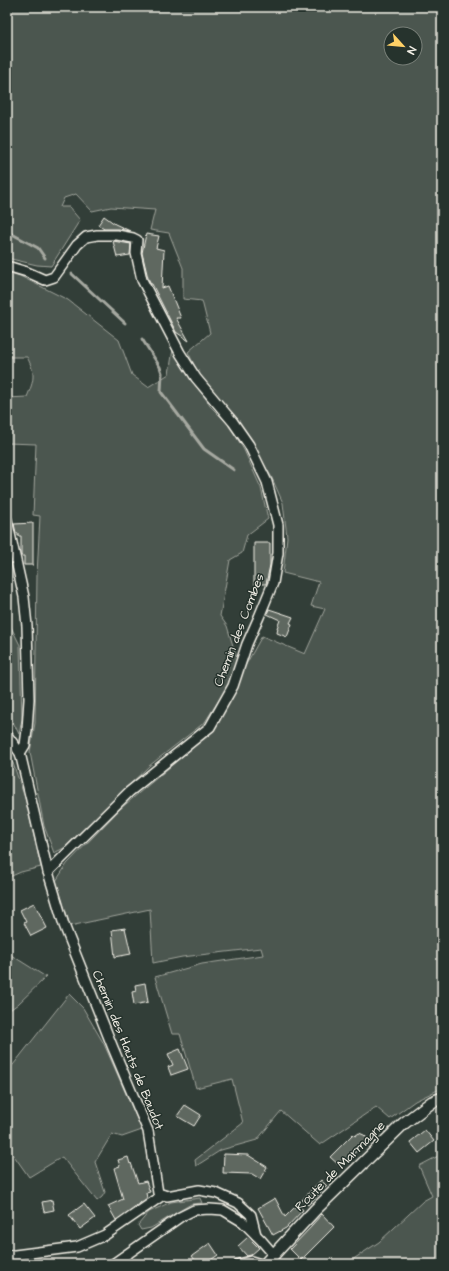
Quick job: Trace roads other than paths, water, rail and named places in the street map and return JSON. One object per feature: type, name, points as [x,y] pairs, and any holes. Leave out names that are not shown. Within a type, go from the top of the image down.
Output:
[{"type":"street","name":"Chemin des Combes","points":[[7,266],[28,272],[45,280],[54,277],[77,245],[86,237],[97,235],[117,235],[137,240],[136,253],[142,280],[176,347],[196,378],[233,422],[249,445],[267,482],[278,525],[278,552],[273,583],[247,644],[233,686],[210,727],[129,792],[48,872]]},
{"type":"street","points":[[7,520],[24,597],[27,626],[29,699],[25,745],[20,753]]},
{"type":"street","points":[[7,735],[20,753],[48,872]]},
{"type":"street","name":"Chemin des Hauts de Baudot","points":[[48,872],[64,925],[124,1077],[148,1131],[158,1193],[163,1195]]},
{"type":"street","name":"Route de Marmagne","points":[[265,1264],[315,1210],[403,1124],[432,1102],[442,1098]]},
{"type":"street","points":[[7,1256],[77,1247],[105,1235],[163,1195],[167,1196],[199,1190],[216,1193],[238,1203],[251,1214],[256,1235]]},
{"type":"street","points":[[113,1264],[180,1217],[194,1210],[210,1209],[223,1210],[243,1222],[274,1255]]},
{"type":"street","points":[[239,1264],[251,1261],[261,1264]]},
{"type":"waterway","points":[[7,234],[12,234],[38,248],[45,258]]},
{"type":"waterway","points":[[72,274],[125,323]]},
{"type":"waterway","points":[[142,339],[160,367],[162,373],[161,392],[204,449],[234,470]]}]
